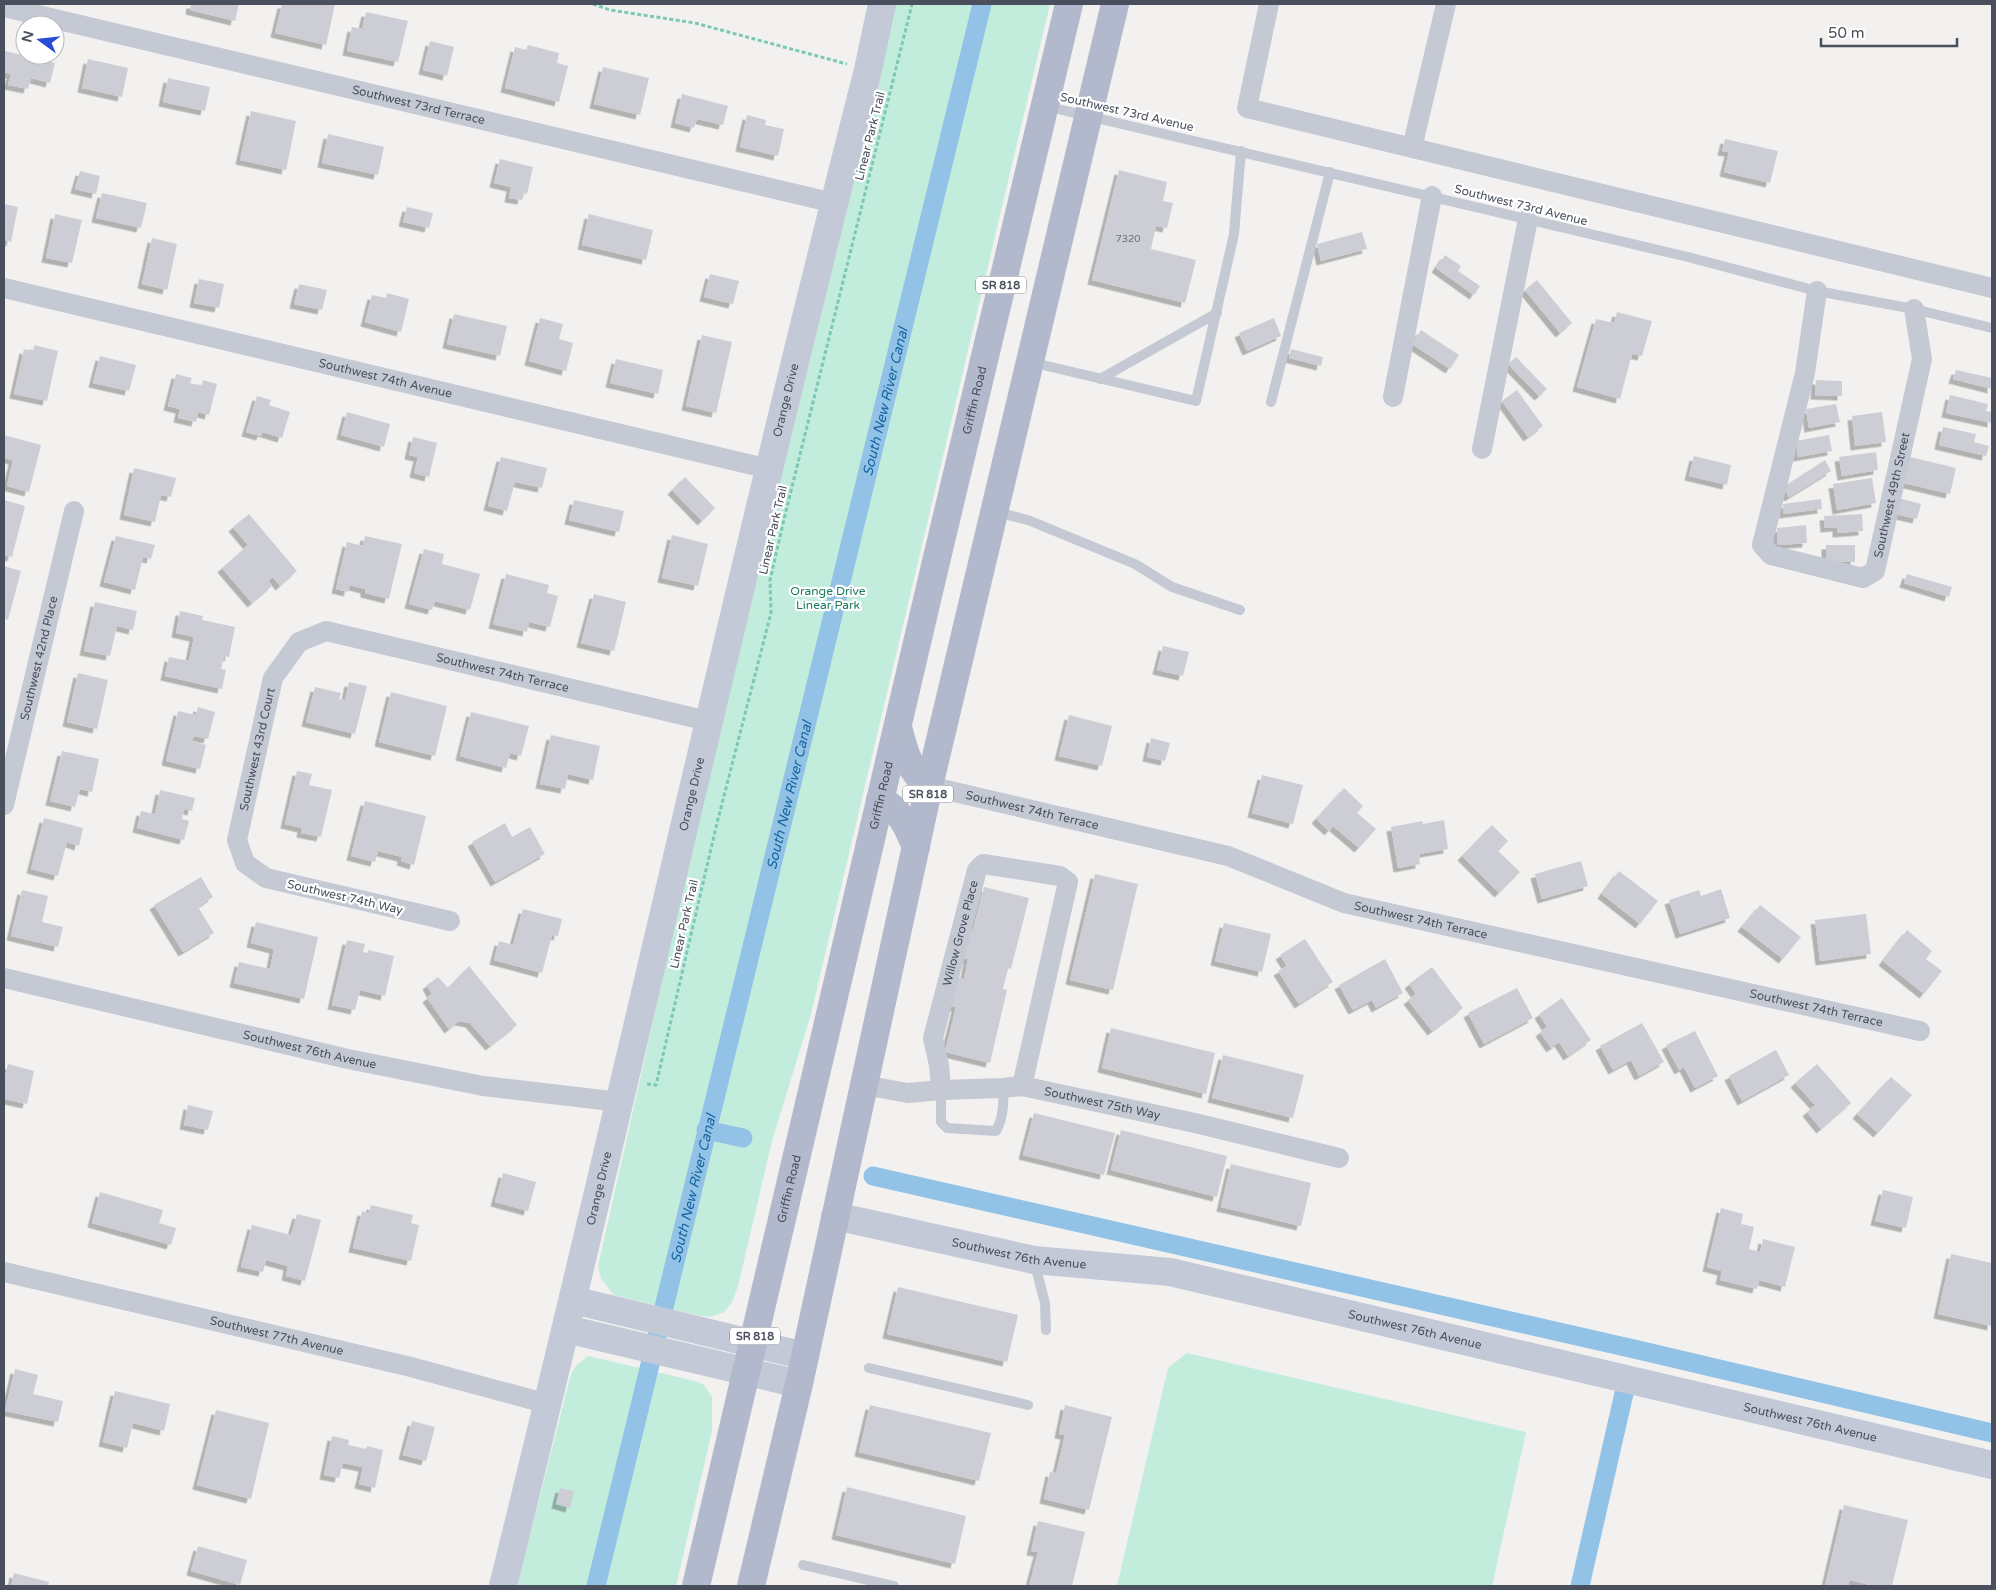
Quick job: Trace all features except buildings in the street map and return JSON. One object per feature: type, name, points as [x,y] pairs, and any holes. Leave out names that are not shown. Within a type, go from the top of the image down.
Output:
[{"type":"main road","name":"Griffin Road","points":[[696,1586],[1068,4]]},
{"type":"main road","name":"SR 818","points":[[752,1586],[799,1384],[929,786],[1115,4]]},
{"type":"main road","points":[[898,723],[904,751],[911,768],[929,786]]},
{"type":"main road","points":[[880,800],[900,813],[916,846]]},
{"type":"street","name":"Orange Drive","points":[[503,1586],[620,1102],[708,721],[868,70],[882,4]]},
{"type":"street","points":[[1269,4],[1247,108],[1992,288]]},
{"type":"street","points":[[1412,148],[1446,4]]},
{"type":"street","name":"Southwest 73rd Terrace","points":[[4,7],[834,203]]},
{"type":"street","points":[[1394,397],[1432,196]]},
{"type":"street","points":[[1482,448],[1528,220]]},
{"type":"street","name":"Southwest 74th Avenue","points":[[4,288],[769,469]]},
{"type":"street","name":"Southwest 49th Street","points":[[1817,291],[1805,373],[1762,545],[1771,555],[1863,578],[1875,571],[1922,359],[1914,309]]},
{"type":"street","name":"Southwest 42nd Place","points":[[4,805],[74,511]]},
{"type":"street","name":"Southwest 74th Terrace","points":[[299,642],[326,631],[708,721]]},
{"type":"street","name":"Southwest 43rd Court","points":[[244,863],[237,840],[273,678],[299,642]]},
{"type":"street","name":"Southwest 74th Terrace","points":[[929,786],[1228,856],[1344,903],[1920,1032]]},
{"type":"street","name":"Southwest 74th Way","points":[[244,863],[266,878],[450,921]]},
{"type":"street","name":"Willow Grove Place","points":[[941,1090],[939,1065],[933,1038],[977,870],[983,864],[1060,876],[1068,882],[1013,1087]]},
{"type":"street","name":"Southwest 76th Avenue","points":[[4,978],[367,1063],[483,1086],[620,1102]]},
{"type":"street","name":"Southwest 75th Way","points":[[863,1085],[908,1093],[1013,1087],[1195,1123],[1339,1158]]},
{"type":"street","name":"Southwest 76th Avenue","points":[[835,1216],[1034,1260],[1170,1272],[1992,1465]]},
{"type":"street","name":"Southwest 77th Avenue","points":[[4,1272],[411,1367],[548,1404]]},
{"type":"street","points":[[573,1300],[805,1356]]},
{"type":"street","points":[[566,1329],[799,1384]]},
{"type":"lane","name":"Southwest 73rd Avenue","points":[[1044,106],[1688,257],[1817,291],[1914,309],[1992,328]]},
{"type":"lane","points":[[1029,362],[1196,401],[1234,234],[1241,151]]},
{"type":"lane","points":[[1270,402],[1330,172]]},
{"type":"lane","points":[[1100,380],[1217,312]]},
{"type":"lane","points":[[994,511],[1028,520],[1135,564],[1172,587],[1240,610]]},
{"type":"lane","points":[[941,1090],[941,1122],[947,1128],[996,1131],[1004,1101],[1013,1087]]},
{"type":"lane","points":[[1034,1260],[1044,1303],[1046,1330]]},
{"type":"lane","points":[[869,1368],[1028,1405]]},
{"type":"lane","points":[[803,1565],[894,1586]]},
{"type":"path","points":[[593,4],[624,13],[695,23],[810,56],[856,66]]},
{"type":"path","name":"Linear Park Trail","points":[[651,1084],[656,1085],[717,823],[771,613],[770,580],[786,510],[912,4]]},
{"type":"green space","name":"Orange Drive Linear Park","points":[[895,4],[1050,4],[811,1014],[772,1141],[738,1286],[732,1302],[724,1312],[711,1317],[696,1315],[614,1295],[601,1279],[598,1266],[696,821]]},
{"type":"green space","points":[[1187,1353],[1526,1432],[1492,1586],[1117,1586],[1168,1368]]},
{"type":"green space","points":[[588,1356],[695,1381],[704,1385],[712,1397],[712,1431],[676,1586],[517,1586],[571,1374],[576,1366]]},
{"type":"waterway","name":"South New River Canal","points":[[596,1586],[982,4]]},
{"type":"waterway","points":[[706,1130],[743,1138]]},
{"type":"waterway","points":[[873,1176],[1634,1349],[1992,1433]]},
{"type":"waterway","points":[[1580,1586],[1625,1389]]}]
